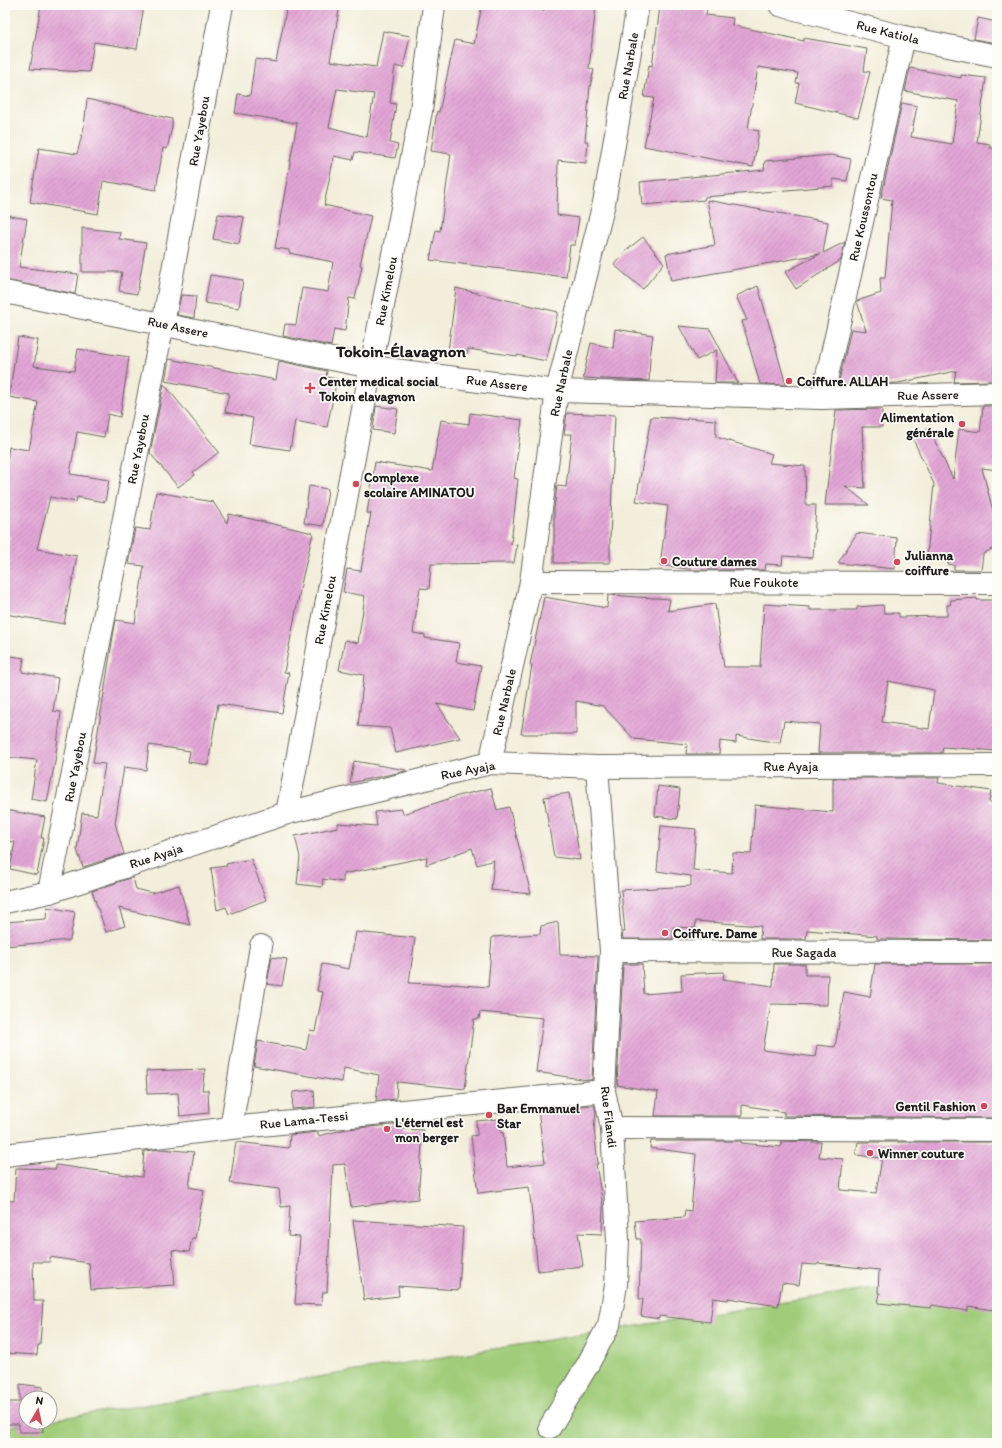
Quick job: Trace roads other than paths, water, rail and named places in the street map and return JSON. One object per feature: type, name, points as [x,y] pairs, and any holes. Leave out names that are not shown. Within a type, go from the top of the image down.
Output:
[{"type":"street","name":"Rue Yayebou","points":[[49,892],[164,324],[222,5]]},
{"type":"street","name":"Rue Kimelou","points":[[287,812],[421,111],[434,5]]},
{"type":"street","name":"Rue Narbale","points":[[490,763],[531,582],[557,391],[604,203],[638,5]]},
{"type":"street","name":"Rue Katiola","points":[[780,5],[904,37],[997,56]]},
{"type":"street","name":"Rue Koussontou","points":[[822,398],[904,37]]},
{"type":"street","name":"Rue Assere","points":[[5,292],[371,367],[557,391],[822,398],[997,393]]},
{"type":"street","name":"Rue Foukote","points":[[531,582],[997,583]]},
{"type":"street","name":"Rue Ayaja","points":[[5,902],[49,892],[287,812],[490,763],[597,768],[997,764]]},
{"type":"street","name":"Rue Filandi","points":[[550,1427],[588,1364],[609,1325],[616,1285],[618,1241],[612,1128],[604,1091],[611,952],[597,768]]},
{"type":"street","points":[[231,1128],[261,946]]},
{"type":"street","name":"Rue Sagada","points":[[611,952],[997,952]]},
{"type":"street","name":"Rue Lama-Tessi","points":[[5,1155],[231,1128],[604,1091]]},
{"type":"street","points":[[612,1128],[997,1130]]},
{"type":"place","name":"Coiffure. ALLAH","points":[[789,381]]},
{"type":"place","name":"Center medical social Tokoin elavagnon","points":[[310,388]]},
{"type":"place","name":"Alimentation générale","points":[[962,424]]},
{"type":"place","name":"Complexe scolaire AMINATOU","points":[[356,484]]},
{"type":"place","name":"Couture dames","points":[[664,561]]},
{"type":"place","name":"Julianna coiffure","points":[[897,562]]},
{"type":"place","name":"Coiffure. Dame","points":[[665,933]]},
{"type":"place","name":"Gentil Fashion","points":[[984,1106]]},
{"type":"place","name":"Bar Emmanuel Star","points":[[489,1115]]},
{"type":"place","name":"L'éternel est mon berger","points":[[387,1129]]},
{"type":"place","name":"Winner couture","points":[[870,1153]]},
{"type":"district","name":"Tokoin-Élavagnon","points":[[401,351]]}]
